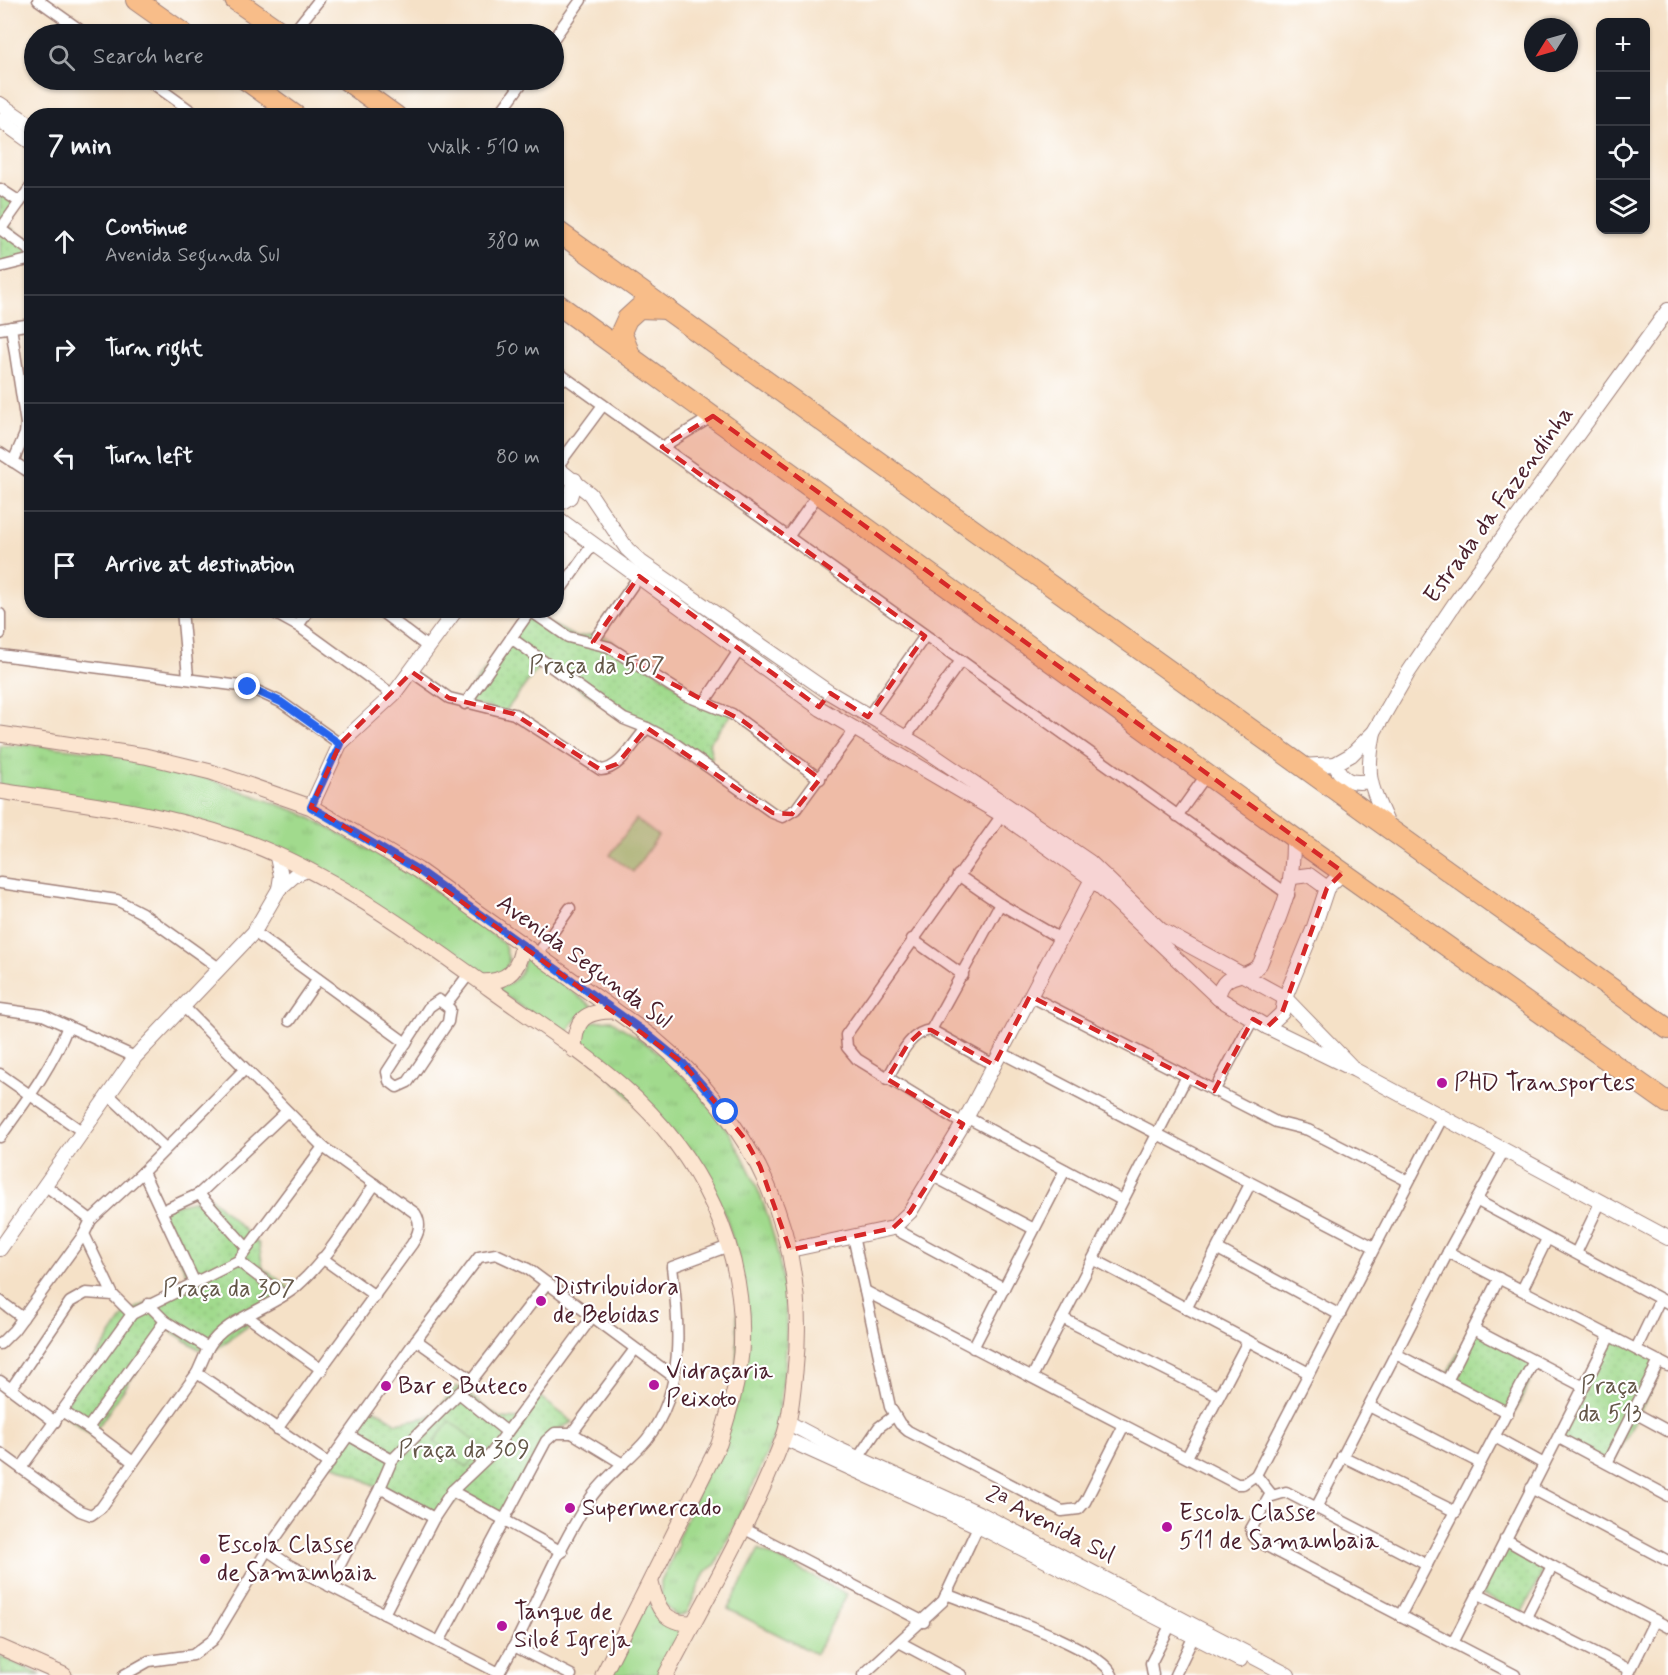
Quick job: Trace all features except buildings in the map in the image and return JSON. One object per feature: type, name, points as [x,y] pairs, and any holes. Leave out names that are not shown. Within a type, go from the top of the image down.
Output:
[{"type":"highway","points":[[136,0],[170,24]]},
{"type":"highway","points":[[236,0],[270,24]]},
{"type":"highway","points":[[260,90],[285,108]]},
{"type":"highway","points":[[360,90],[385,108]]},
{"type":"highway","points":[[564,236],[1668,1029]]},
{"type":"highway","points":[[631,357],[621,340],[621,332],[627,319],[639,308],[667,309]]},
{"type":"highway","points":[[564,309],[1293,837],[1668,1103]]},
{"type":"main road","name":"Avenida Segunda Sul","points":[[0,734],[167,761],[211,772],[311,807],[418,870],[615,1011],[683,1063],[726,1112],[760,1166],[790,1250],[797,1302],[797,1352],[785,1430],[743,1528],[666,1675]]},
{"type":"main road","points":[[0,791],[122,809],[196,826],[241,840],[344,889],[475,978],[634,1096],[684,1151],[716,1206],[729,1246],[737,1279],[741,1316],[741,1355],[731,1405],[719,1444],[603,1675]]},
{"type":"main road","points":[[475,978],[505,978],[515,970],[520,960],[522,945]]},
{"type":"main road","points":[[574,1050],[577,1025],[582,1020],[593,1013],[615,1011]]},
{"type":"main road","points":[[651,1583],[660,1611],[670,1620],[693,1623]]},
{"type":"main road","points":[[0,1647],[64,1675]]},
{"type":"street","points":[[38,0],[72,24]]},
{"type":"street","points":[[300,24],[320,0]]},
{"type":"street","points":[[564,24],[581,0]]},
{"type":"street","points":[[162,90],[187,108]]},
{"type":"street","points":[[504,108],[517,90]]},
{"type":"street","points":[[0,104],[24,120]]},
{"type":"street","points":[[0,120],[24,136]]},
{"type":"street","points":[[0,189],[20,202]]},
{"type":"street","points":[[24,196],[0,229],[24,246]]},
{"type":"street","points":[[0,267],[24,261]]},
{"type":"street","name":"Estrada da Fazendinha","points":[[1335,764],[1351,755],[1374,732],[1408,673],[1455,603],[1668,310]]},
{"type":"street","points":[[24,325],[5,328],[24,415]]},
{"type":"street","points":[[564,377],[1288,895]]},
{"type":"street","points":[[564,458],[603,405]]},
{"type":"street","points":[[662,447],[713,416]]},
{"type":"street","points":[[13,462],[24,436]]},
{"type":"street","points":[[0,453],[24,469]]},
{"type":"street","points":[[564,472],[599,504],[633,556],[830,693],[923,748],[1097,867],[1161,930],[1285,998],[1321,1032],[1355,1070]]},
{"type":"street","points":[[564,501],[570,497],[575,480]]},
{"type":"street","points":[[788,537],[819,493]]},
{"type":"street","points":[[564,523],[821,709],[1002,815],[1092,879],[1218,998],[1267,1027],[1355,1070],[1668,1238]]},
{"type":"street","points":[[564,585],[593,544]]},
{"type":"street","points":[[593,642],[639,576]]},
{"type":"street","points":[[0,614],[0,634]]},
{"type":"street","points":[[183,618],[188,677]]},
{"type":"street","points":[[284,618],[393,695]]},
{"type":"street","points":[[298,626],[304,618]]},
{"type":"street","points":[[391,618],[429,648]]},
{"type":"street","points":[[311,807],[340,744],[393,695],[450,618]]},
{"type":"street","points":[[465,704],[524,618]]},
{"type":"street","points":[[547,618],[568,638],[593,642],[621,654],[685,695],[743,721],[820,779]]},
{"type":"street","points":[[868,717],[925,636]]},
{"type":"street","points":[[511,638],[624,719],[670,740],[779,816],[787,817],[792,813],[820,779],[854,730]]},
{"type":"street","points":[[704,703],[740,649]]},
{"type":"street","points":[[0,655],[188,677],[263,692],[340,744]]},
{"type":"street","points":[[905,738],[960,662]]},
{"type":"street","points":[[412,672],[444,696],[465,704],[514,714],[601,770],[617,764],[647,728]]},
{"type":"street","points":[[821,709],[830,693]]},
{"type":"street","name":"Estrada da Fazendinha","points":[[1374,732],[1369,757],[1369,781],[1389,827]]},
{"type":"street","points":[[915,764],[923,748]]},
{"type":"street","points":[[1301,766],[1335,764],[1348,781],[1358,783],[1369,781]]},
{"type":"street","points":[[1177,816],[1208,774]]},
{"type":"street","points":[[1002,815],[846,1035],[850,1053],[887,1079],[964,1121],[1122,1200]]},
{"type":"street","points":[[1218,998],[1225,981],[1255,969],[1260,964],[1293,877],[1293,837]]},
{"type":"street","points":[[277,857],[281,876],[279,889]]},
{"type":"street","points":[[0,1249],[135,1057],[254,932],[279,889],[295,875],[307,870]]},
{"type":"street","points":[[1267,1027],[1282,1013],[1285,998],[1327,888],[1343,872]]},
{"type":"street","points":[[958,875],[1000,904],[1059,938]]},
{"type":"street","points":[[1293,877],[1309,875],[1327,888]]},
{"type":"street","points":[[790,1250],[893,1228],[910,1212],[964,1121],[1092,879]]},
{"type":"street","points":[[0,883],[117,900],[142,913],[219,968]]},
{"type":"street","points":[[887,1079],[914,1036],[931,1029],[963,975],[1000,904]]},
{"type":"street","points":[[537,956],[570,908]]},
{"type":"street","points":[[254,932],[406,1043]]},
{"type":"street","points":[[912,939],[963,975]]},
{"type":"street","points":[[446,1004],[475,978]]},
{"type":"street","points":[[289,1021],[318,979]]},
{"type":"street","points":[[1030,996],[1186,1078],[1276,1122],[1308,1130],[1408,1181]]},
{"type":"street","points":[[439,1000],[446,1004],[451,1015],[448,1022],[408,1082],[397,1087],[389,1081],[387,1072],[406,1043],[429,1008],[439,1000]]},
{"type":"street","points":[[183,1006],[322,1147],[415,1213],[420,1230],[322,1370],[277,1429]]},
{"type":"street","points":[[0,1009],[43,1015],[135,1057]]},
{"type":"street","points":[[1215,1091],[1253,1019]]},
{"type":"street","points":[[0,1137],[57,1055],[68,1026]]},
{"type":"street","points":[[931,1029],[994,1065]]},
{"type":"street","points":[[1000,1052],[1374,1247]]},
{"type":"street","points":[[0,1344],[23,1318],[84,1234],[91,1220],[144,1172],[165,1148],[244,1070]]},
{"type":"street","points":[[0,1074],[83,1132]]},
{"type":"street","points":[[1032,1377],[1186,1078]]},
{"type":"street","points":[[110,1095],[165,1148]]},
{"type":"street","points":[[162,1211],[199,1194],[286,1112]]},
{"type":"street","points":[[865,1291],[1237,1484],[1243,1484],[1256,1475],[1442,1118]]},
{"type":"street","points":[[21,1468],[132,1314],[238,1261],[322,1147]]},
{"type":"street","points":[[1316,1508],[1448,1252],[1504,1150]]},
{"type":"street","points":[[973,1348],[1065,1170]]},
{"type":"street","points":[[144,1172],[194,1281]]},
{"type":"street","points":[[933,1176],[1034,1229]]},
{"type":"street","points":[[0,1453],[80,1512],[91,1515],[101,1508],[197,1373],[208,1348],[220,1332],[284,1295],[306,1278],[375,1184]]},
{"type":"street","points":[[1186,1309],[1250,1184]]},
{"type":"street","points":[[46,1186],[91,1220]]},
{"type":"street","points":[[199,1194],[247,1248]]},
{"type":"street","points":[[1476,1200],[1664,1301],[1636,1349]]},
{"type":"street","points":[[1576,1253],[1600,1203]]},
{"type":"street","points":[[893,1228],[1004,1288]]},
{"type":"street","points":[[84,1234],[112,1295],[132,1314]]},
{"type":"street","points":[[854,1236],[894,1416],[908,1431],[1062,1511],[1079,1509],[1085,1502],[1124,1425]]},
{"type":"street","points":[[1522,1290],[1547,1239]]},
{"type":"street","points":[[267,1550],[329,1586],[499,1673],[592,1496],[656,1426],[668,1401],[674,1377],[678,1343],[672,1267],[729,1246]]},
{"type":"street","points":[[1218,1249],[1340,1315]]},
{"type":"street","points":[[1448,1252],[1664,1364],[1633,1412],[1607,1463]]},
{"type":"street","points":[[124,1675],[149,1661],[193,1655],[213,1640],[267,1550],[416,1340],[479,1257],[496,1254],[508,1258],[547,1283],[674,1377]]},
{"type":"street","points":[[322,1258],[375,1296]]},
{"type":"street","points":[[1093,1259],[1309,1372]]},
{"type":"street","points":[[238,1261],[284,1295]]},
{"type":"street","points":[[1447,1381],[1499,1278]]},
{"type":"street","points":[[329,1586],[392,1461],[472,1380],[547,1283]]},
{"type":"street","points":[[11,1389],[70,1302],[86,1293],[112,1295]]},
{"type":"street","points":[[0,1300],[23,1318]]},
{"type":"street","points":[[148,1304],[165,1321],[208,1348]]},
{"type":"street","points":[[248,1317],[322,1370]]},
{"type":"street","points":[[384,1614],[434,1518],[452,1491],[491,1454],[592,1317]]},
{"type":"street","points":[[1062,1318],[1218,1396]]},
{"type":"street","points":[[88,1428],[165,1321]]},
{"type":"street","points":[[1473,1329],[1584,1387]]},
{"type":"street","points":[[1453,1643],[1610,1335]]},
{"type":"street","points":[[416,1340],[472,1380]]},
{"type":"street","points":[[1187,1457],[1248,1341]]},
{"type":"street","points":[[572,1433],[635,1349]]},
{"type":"street","points":[[1396,1354],[1508,1413]]},
{"type":"street","points":[[1400,1616],[1534,1360]]},
{"type":"street","points":[[197,1373],[329,1464]]},
{"type":"street","points":[[0,1381],[55,1422]]},
{"type":"street","points":[[459,1393],[507,1432]]},
{"type":"street","points":[[1369,1406],[1480,1463]]},
{"type":"street","points":[[62,1411],[133,1462]]},
{"type":"street","points":[[1633,1412],[1668,1431]]},
{"type":"street","points":[[858,1458],[879,1427],[894,1416]]},
{"type":"street","name":"2ᵃ Avenida Sul","points":[[785,1430],[858,1458],[1288,1675]]},
{"type":"street","name":"2ᵃ Avenida Sul","points":[[785,1430],[980,1521],[1268,1675]]},
{"type":"street","points":[[439,1642],[550,1436],[561,1432],[572,1433],[623,1464]]},
{"type":"street","points":[[350,1436],[392,1461]]},
{"type":"street","points":[[1495,1437],[1544,1464]]},
{"type":"street","points":[[1559,1438],[1668,1496]]},
{"type":"street","points":[[1342,1456],[1456,1512]]},
{"type":"street","points":[[1256,1475],[1272,1495]]},
{"type":"street","points":[[380,1488],[434,1518]]},
{"type":"street","points":[[1531,1488],[1668,1561]]},
{"type":"street","points":[[452,1491],[562,1552]]},
{"type":"street","points":[[1427,1565],[1286,1492],[1272,1495],[1264,1502],[1252,1525],[1251,1533],[1255,1539],[1515,1675]]},
{"type":"street","points":[[864,1675],[924,1622],[946,1594],[980,1521]]},
{"type":"street","points":[[743,1528],[924,1622]]},
{"type":"street","points":[[1505,1539],[1551,1566],[1668,1627]]},
{"type":"street","points":[[1526,1617],[1551,1566]]},
{"type":"street","points":[[1477,1593],[1629,1672],[1654,1620]]},
{"type":"street","points":[[946,1594],[1002,1617],[1032,1625],[1100,1661],[1112,1675]]},
{"type":"street","points":[[1153,1675],[1151,1663],[1171,1624]]},
{"type":"street","points":[[1175,1675],[1194,1636]]},
{"type":"street","points":[[901,1643],[961,1675]]},
{"type":"street","points":[[514,1646],[572,1675]]},
{"type":"highlighted area","points":[[713,416],[1343,872],[1327,888],[1282,1013],[1267,1027],[1253,1019],[1214,1091],[1030,996],[994,1065],[931,1030],[923,1030],[908,1044],[887,1079],[963,1124],[933,1176],[910,1212],[893,1228],[790,1250],[760,1166],[745,1139],[683,1063],[418,870],[311,807],[340,744],[412,672],[449,698],[514,714],[601,770],[617,764],[647,728],[773,813],[792,814],[820,779],[743,721],[593,642],[639,576],[819,707],[830,693],[868,717],[925,636],[662,447]]},
{"type":"green space","points":[[0,185],[21,200],[7,224],[24,238],[24,259],[0,265]]},
{"type":"green space","name":"Praça da 507","points":[[523,618],[541,618],[575,637],[601,633],[685,691],[734,711],[709,743],[712,757],[703,768],[541,664],[505,712],[462,701]]},
{"type":"green space","points":[[33,745],[109,753],[193,773],[301,813],[413,874],[504,944],[509,961],[504,972],[486,976],[449,950],[234,833],[0,787],[0,746]]},
{"type":"green space","points":[[636,819],[658,836],[633,872],[610,855]]},
{"type":"green space","points":[[525,957],[599,1011],[577,1019],[571,1026],[566,1039],[496,989],[516,978],[522,969]]},
{"type":"green space","points":[[611,1020],[667,1059],[705,1099],[731,1136],[752,1175],[768,1217],[779,1261],[785,1305],[786,1350],[774,1435],[754,1484],[716,1564],[705,1572],[687,1613],[677,1617],[661,1600],[661,1582],[736,1403],[738,1259],[726,1217],[706,1178],[586,1051],[582,1036],[589,1022]]},
{"type":"green space","name":"Praça da 307","points":[[210,1197],[259,1244],[263,1268],[295,1292],[208,1355],[166,1328],[92,1436],[60,1412],[125,1314],[190,1281],[156,1209]]},
{"type":"green space","points":[[1473,1325],[1541,1361],[1512,1417],[1444,1379]]},
{"type":"green space","name":"Praça da 513","points":[[1610,1330],[1666,1361],[1610,1469],[1555,1440]]},
{"type":"green space","name":"Praça da 309","points":[[457,1386],[500,1418],[519,1419],[536,1394],[573,1422],[550,1433],[501,1517],[463,1496],[435,1517],[329,1462],[370,1406],[397,1423],[431,1416]]},
{"type":"green space","points":[[450,1421],[483,1447],[467,1467],[434,1441]]},
{"type":"green space","points":[[1501,1545],[1544,1570],[1521,1614],[1478,1592]]},
{"type":"green space","points":[[759,1549],[847,1594],[816,1654],[728,1609]]},
{"type":"green space","points":[[648,1601],[663,1621],[673,1627],[686,1630],[659,1675],[609,1675]]},
{"type":"green space","points":[[0,1656],[41,1675],[0,1675]]},
{"type":"place","name":"PHD Transportes","points":[[1442,1083]]},
{"type":"place","name":"Distribuidora de Bebidas","points":[[541,1301]]},
{"type":"place","name":"Vidraçaria Peixoto","points":[[654,1385]]},
{"type":"place","name":"Bar e Buteco","points":[[386,1386]]},
{"type":"place","name":"Supermercado","points":[[570,1508]]},
{"type":"place","name":"Escola Classe 511 de Samambaia","points":[[1167,1527]]},
{"type":"place","name":"Escola Classe de Samambaia","points":[[205,1559]]},
{"type":"place","name":"Tanque de Siloé Igreja","points":[[502,1626]]},
{"type":"route","points":[[248,687],[281,702],[340,744],[311,807],[418,870],[646,1033],[683,1063],[726,1112]]}]
